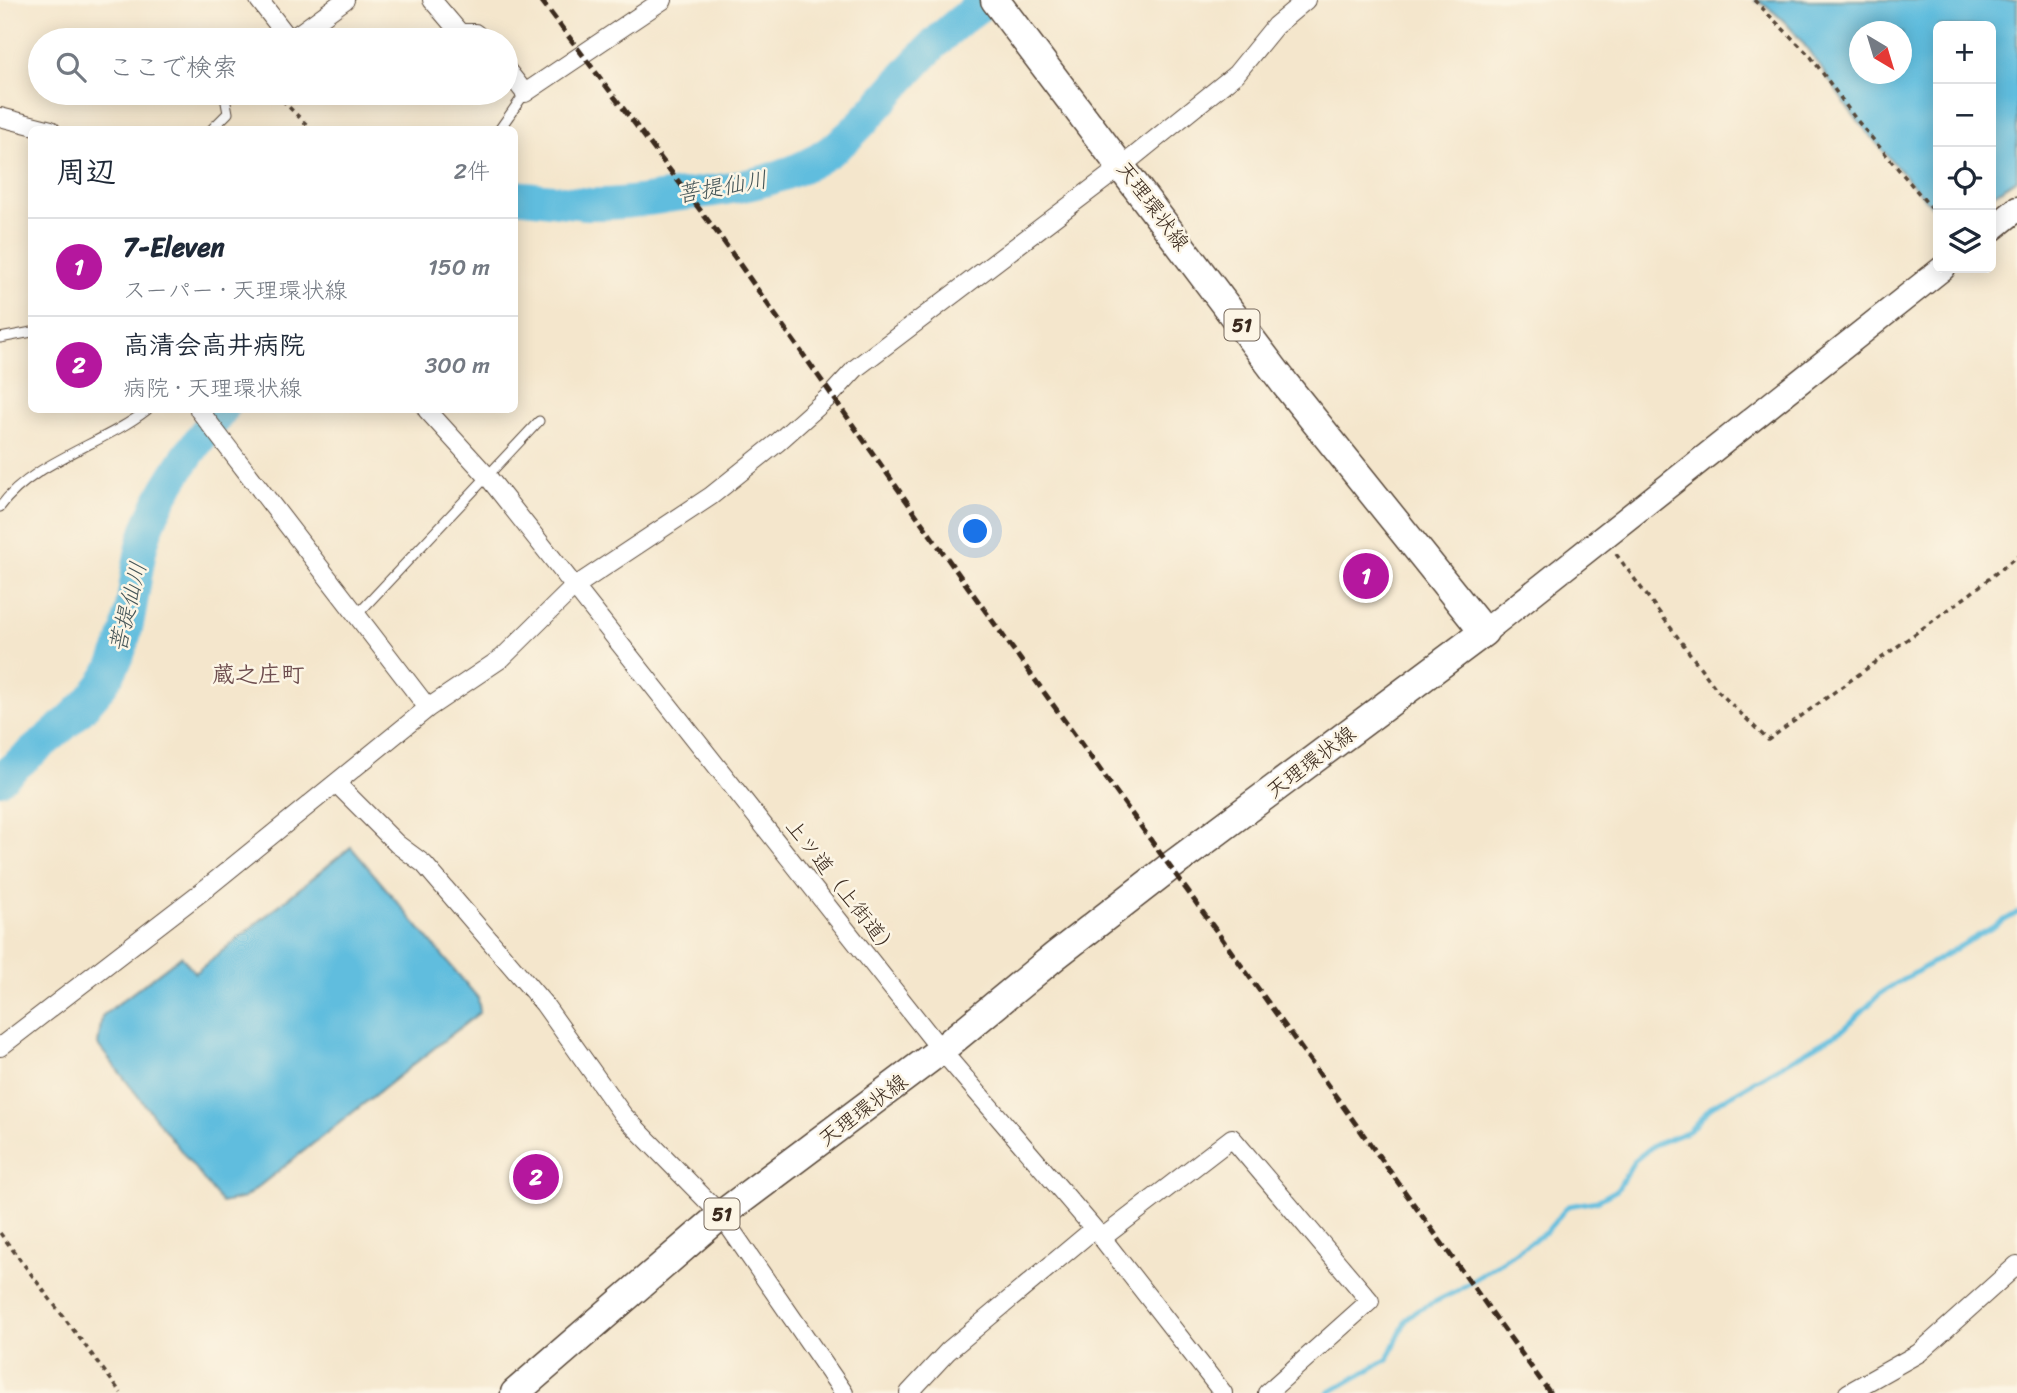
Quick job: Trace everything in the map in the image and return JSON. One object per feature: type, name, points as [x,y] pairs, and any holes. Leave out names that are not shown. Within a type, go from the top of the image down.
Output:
[{"type":"main road","name":"天理環状線","points":[[515,1393],[721,1215],[941,1050],[1055,956],[1484,632],[1286,384],[1000,7]]},
{"type":"street","points":[[259,0],[281,28]]},
{"type":"street","points":[[306,28],[345,0]]},
{"type":"street","points":[[432,0],[456,28]]},
{"type":"street","points":[[518,84],[525,93],[663,0]]},
{"type":"street","points":[[0,1048],[337,784],[428,708],[502,658],[574,587],[711,496],[777,443],[832,394],[856,368],[1122,166],[1236,74],[1275,26],[1306,0]]},
{"type":"street","points":[[0,117],[35,126]]},
{"type":"street","points":[[1996,226],[2017,209]]},
{"type":"street","points":[[1484,632],[1937,273]]},
{"type":"street","points":[[199,413],[428,708]]},
{"type":"street","name":"上ツ道（上街道）","points":[[431,413],[488,477],[941,1050],[1098,1233],[1223,1393]]},
{"type":"street","points":[[337,784],[397,844],[424,864],[544,1004],[623,1115],[721,1215],[844,1393]]},
{"type":"street","points":[[909,1393],[948,1351],[1098,1233],[1232,1138],[1370,1301],[1267,1393]]},
{"type":"street","points":[[1848,1393],[1919,1353],[2017,1265]]},
{"type":"lane","points":[[518,103],[525,93]]},
{"type":"lane","points":[[215,126],[228,113],[226,105]]},
{"type":"lane","points":[[502,126],[517,105]]},
{"type":"lane","points":[[0,338],[28,333]]},
{"type":"lane","points":[[0,507],[50,464],[124,428],[143,413]]},
{"type":"lane","points":[[356,616],[539,421]]},
{"type":"path","points":[[1754,0],[1811,57],[1856,117],[1934,210]]},
{"type":"path","points":[[287,105],[308,126]]},
{"type":"path","points":[[1603,537],[1717,690],[1768,740],[2017,556]]},
{"type":"path","points":[[0,1233],[121,1393]]},
{"type":"water","points":[[1754,0],[2017,0],[2017,179],[1996,193],[1996,21],[1933,21],[1933,208],[1854,116],[1809,51],[1782,20]]},
{"type":"water","points":[[351,847],[478,998],[480,1012],[244,1198],[222,1203],[98,1045],[102,1016],[181,956],[195,973]]},
{"type":"waterway","name":"菩提仙川","points":[[518,196],[589,204],[621,203],[722,190],[769,180],[791,172],[813,162],[852,133],[933,45],[989,0]]},
{"type":"waterway","name":"菩提仙川","points":[[0,779],[75,715],[111,671],[124,640],[139,558],[149,524],[176,472],[220,413]]},
{"type":"waterway","points":[[1328,1393],[1388,1359],[1406,1320],[1418,1310],[1457,1291],[1546,1232],[1568,1206],[1597,1201],[1617,1190],[1634,1161],[1654,1145],[1689,1131],[1712,1106],[1844,1029],[1882,992],[2017,913]]},
{"type":"railway","points":[[541,0],[719,235],[929,533],[1550,1393]]},
{"type":"place","name":"7-Eleven","points":[[1366,576]]},
{"type":"place","name":"高清会高井病院","points":[[536,1177]]},
{"type":"district","name":"蔵之庄町","points":[[258,674]]}]
